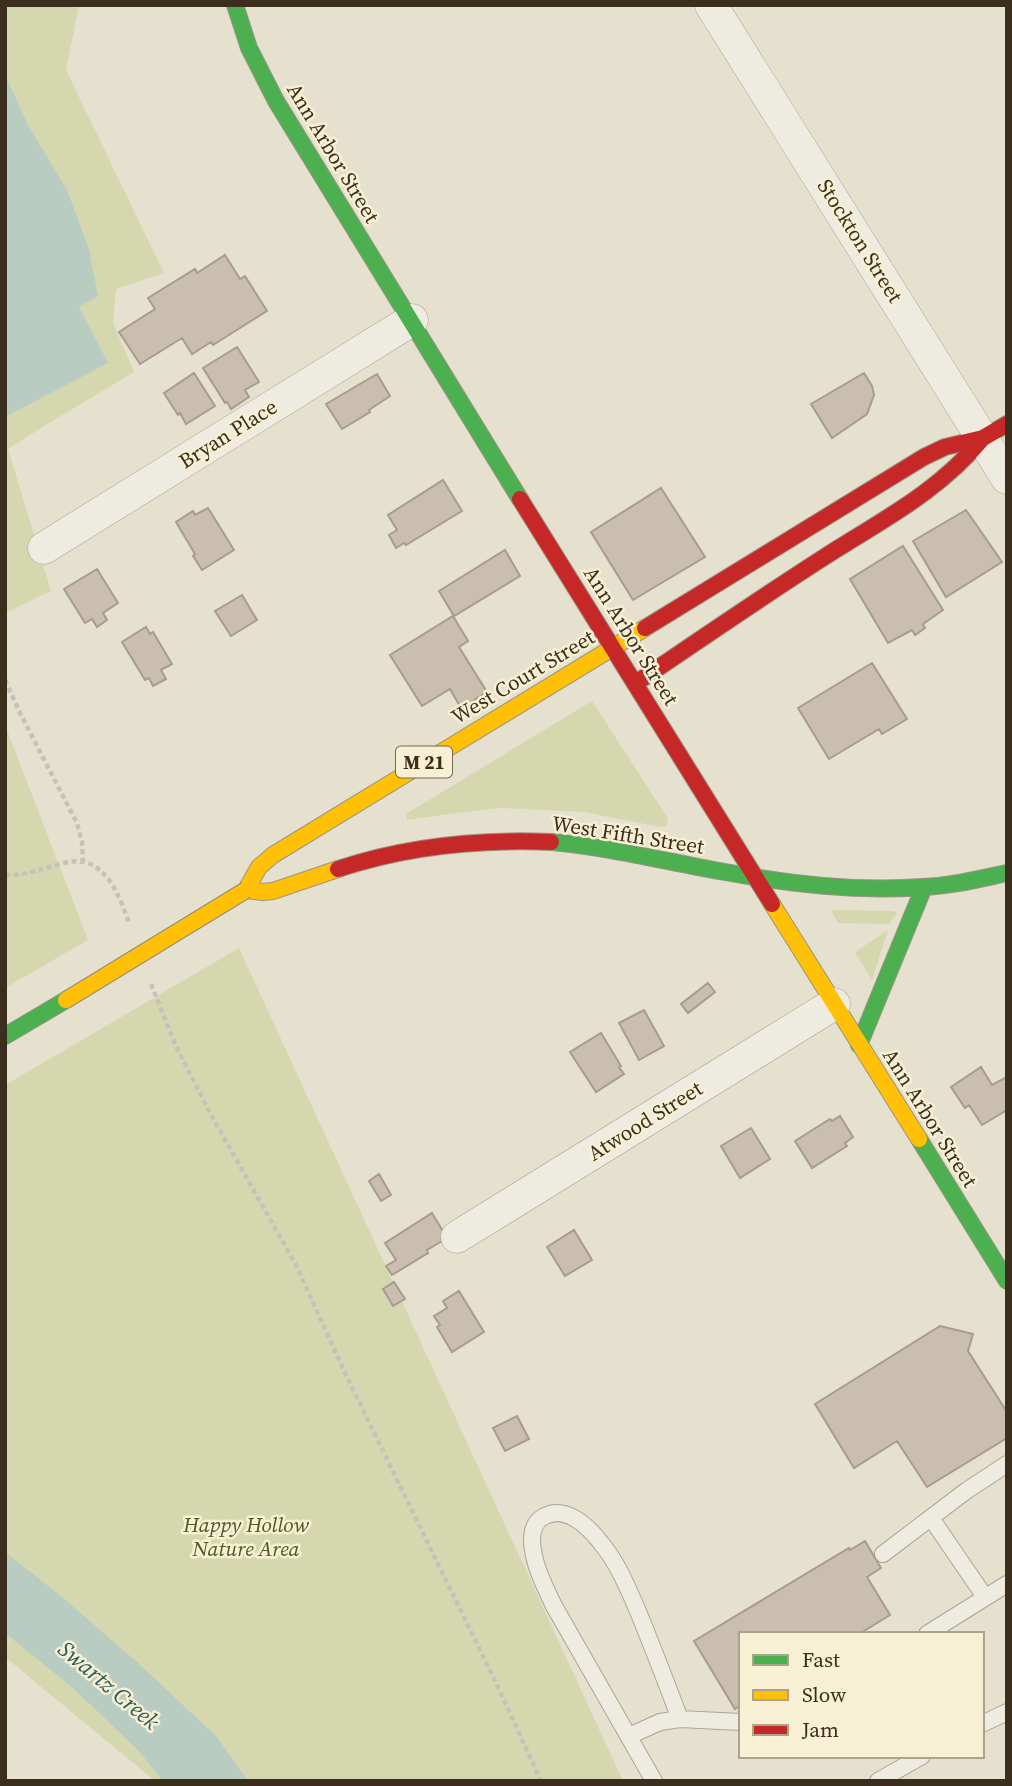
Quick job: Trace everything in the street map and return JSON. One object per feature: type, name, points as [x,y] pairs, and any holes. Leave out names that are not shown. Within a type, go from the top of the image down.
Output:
[{"type":"main road","name":"Ann Arbor Street","points":[[235,5],[245,41],[266,83],[1007,1281]]},
{"type":"main road","name":"West Court Street","points":[[5,1036],[246,890],[260,867],[273,855],[613,647],[924,457],[945,447],[995,431]]},
{"type":"main road","points":[[636,683],[932,487],[995,431]]},
{"type":"main road","name":"West Fifth Street","points":[[246,890],[273,891],[354,864],[410,850],[450,844],[533,841],[572,844],[804,886],[848,889],[890,890],[924,887],[1007,873]]},
{"type":"main road","points":[[859,1045],[924,887]]},
{"type":"street","name":"Stockton Street","points":[[712,5],[995,431],[1007,478]]},
{"type":"street","name":"Bryan Place","points":[[44,548],[412,320]]},
{"type":"street","name":"Atwood Street","points":[[457,1237],[834,1003]]},
{"type":"lane","points":[[883,1554],[966,1491],[1007,1464]]},
{"type":"lane","points":[[654,1781],[554,1606],[541,1578],[533,1550],[533,1530],[537,1523],[549,1515],[564,1514],[583,1524],[603,1544],[623,1577],[645,1627],[680,1719]]},
{"type":"lane","points":[[931,1518],[985,1597]]},
{"type":"lane","points":[[930,1632],[1007,1584]]},
{"type":"lane","points":[[984,1723],[1007,1712]]},
{"type":"lane","points":[[629,1736],[660,1722],[680,1719],[739,1721]]},
{"type":"lane","points":[[878,1781],[918,1758]]},
{"type":"path","points":[[5,680],[77,823],[83,862]]},
{"type":"path","points":[[5,875],[28,874],[71,861],[93,865],[104,873],[118,893],[132,930]]},
{"type":"path","points":[[150,980],[176,1046],[211,1115],[296,1265],[541,1781]]},
{"type":"green space","points":[[5,5],[79,5],[66,70],[164,273],[116,289],[113,323],[134,372],[8,449],[51,591],[5,613]]},
{"type":"green space","points":[[592,701],[667,817],[666,826],[584,812],[501,808],[407,820],[406,814]]},
{"type":"green space","points":[[5,725],[88,940],[5,988]]},
{"type":"green space","points":[[831,910],[897,913],[889,924],[838,923]]},
{"type":"green space","points":[[888,930],[872,980],[855,952]]},
{"type":"green space","name":"Happy Hollow Nature Area","points":[[239,948],[623,1781],[155,1781],[5,1657],[5,1085]]},
{"type":"water","points":[[5,75],[28,125],[67,190],[89,249],[98,296],[79,307],[108,363],[5,417]]},
{"type":"water","name":"Swartz Creek","points":[[5,1552],[136,1661],[217,1737],[248,1781],[163,1781],[138,1750],[74,1689],[5,1633]]},
{"type":"building","points":[[225,255],[240,279],[245,276],[267,311],[213,345],[211,342],[192,354],[182,338],[140,364],[119,332],[155,309],[148,298],[195,269],[197,273]]},
{"type":"building","points":[[237,347],[259,382],[245,390],[249,397],[231,409],[203,368]]},
{"type":"building","points":[[194,373],[215,406],[186,424],[164,393]]},
{"type":"building","points":[[864,373],[874,395],[867,414],[832,438],[811,404]]},
{"type":"building","points":[[377,374],[390,396],[342,429],[326,404]]},
{"type":"building","points":[[443,480],[462,511],[406,545],[404,543],[396,548],[389,535],[397,530],[388,515]]},
{"type":"building","points":[[661,488],[705,557],[633,600],[591,532]]},
{"type":"building","points":[[208,508],[234,550],[202,570],[176,522],[193,511],[195,515]]},
{"type":"building","points":[[966,510],[1002,562],[946,597],[913,541]]},
{"type":"building","points":[[903,546],[943,610],[923,624],[925,628],[915,635],[912,630],[888,643],[850,579]]},
{"type":"building","points":[[505,550],[520,576],[454,616],[439,591]]},
{"type":"building","points":[[97,569],[118,603],[103,613],[107,620],[97,627],[92,619],[85,623],[64,589]]},
{"type":"building","points":[[242,595],[257,620],[231,636],[215,611]]},
{"type":"building","points":[[453,616],[468,641],[459,647],[487,692],[461,708],[450,689],[422,706],[390,655]]},
{"type":"building","points":[[146,627],[150,634],[153,632],[172,664],[161,670],[166,679],[153,686],[149,678],[145,680],[122,642]]},
{"type":"building","points":[[872,663],[907,719],[882,734],[879,729],[829,759],[798,708]]},
{"type":"building","points":[[708,983],[715,992],[688,1013],[681,1004]]},
{"type":"building","points":[[644,1010],[664,1046],[639,1060],[619,1023]]},
{"type":"building","points":[[601,1033],[624,1074],[596,1092],[570,1052]]},
{"type":"building","points":[[981,1067],[992,1085],[1007,1077],[1007,1110],[982,1125],[969,1105],[965,1108],[951,1087]]},
{"type":"building","points":[[840,1116],[853,1137],[845,1143],[847,1146],[812,1168],[795,1141],[830,1119],[832,1121]]},
{"type":"building","points":[[751,1128],[770,1159],[740,1178],[721,1146]]},
{"type":"building","points":[[379,1174],[391,1195],[381,1201],[369,1181]]},
{"type":"building","points":[[432,1213],[447,1238],[392,1275],[386,1266],[396,1260],[385,1243]]},
{"type":"building","points":[[574,1230],[592,1260],[565,1276],[547,1247]]},
{"type":"building","points":[[394,1282],[405,1299],[393,1306],[383,1289]]},
{"type":"building","points":[[459,1291],[484,1332],[452,1352],[437,1327],[440,1325],[434,1316],[447,1308],[443,1301]]},
{"type":"building","points":[[940,1326],[973,1334],[968,1351],[1007,1412],[1007,1438],[927,1487],[897,1441],[854,1468],[815,1404]]},
{"type":"building","points":[[517,1416],[529,1439],[505,1451],[493,1428]]},
{"type":"building","points":[[865,1541],[881,1568],[867,1577],[890,1615],[862,1632],[739,1632],[739,1706],[735,1709],[694,1641],[849,1548],[850,1550]]},
{"type":"traffic: fast","points":[[235,5],[249,48],[276,101],[520,499]]},
{"type":"traffic: fast","points":[[551,842],[617,851],[774,880],[848,888],[934,886],[1007,873]]},
{"type":"traffic: fast","points":[[859,1045],[924,887]]},
{"type":"traffic: fast","points":[[5,1036],[66,1000]]},
{"type":"traffic: fast","points":[[919,1139],[1007,1281]]},
{"type":"traffic: slow","points":[[338,869],[273,891],[246,890],[259,867],[273,855],[645,628]]},
{"type":"traffic: slow","points":[[66,1000],[246,890]]},
{"type":"traffic: slow","points":[[772,904],[919,1139]]},
{"type":"traffic: jam","points":[[645,628],[924,457],[945,447],[983,438],[1007,424]]},
{"type":"traffic: jam","points":[[636,683],[929,489],[948,474],[983,438]]},
{"type":"traffic: jam","points":[[520,499],[772,904]]},
{"type":"traffic: jam","points":[[338,869],[390,855],[443,846],[551,842]]}]
